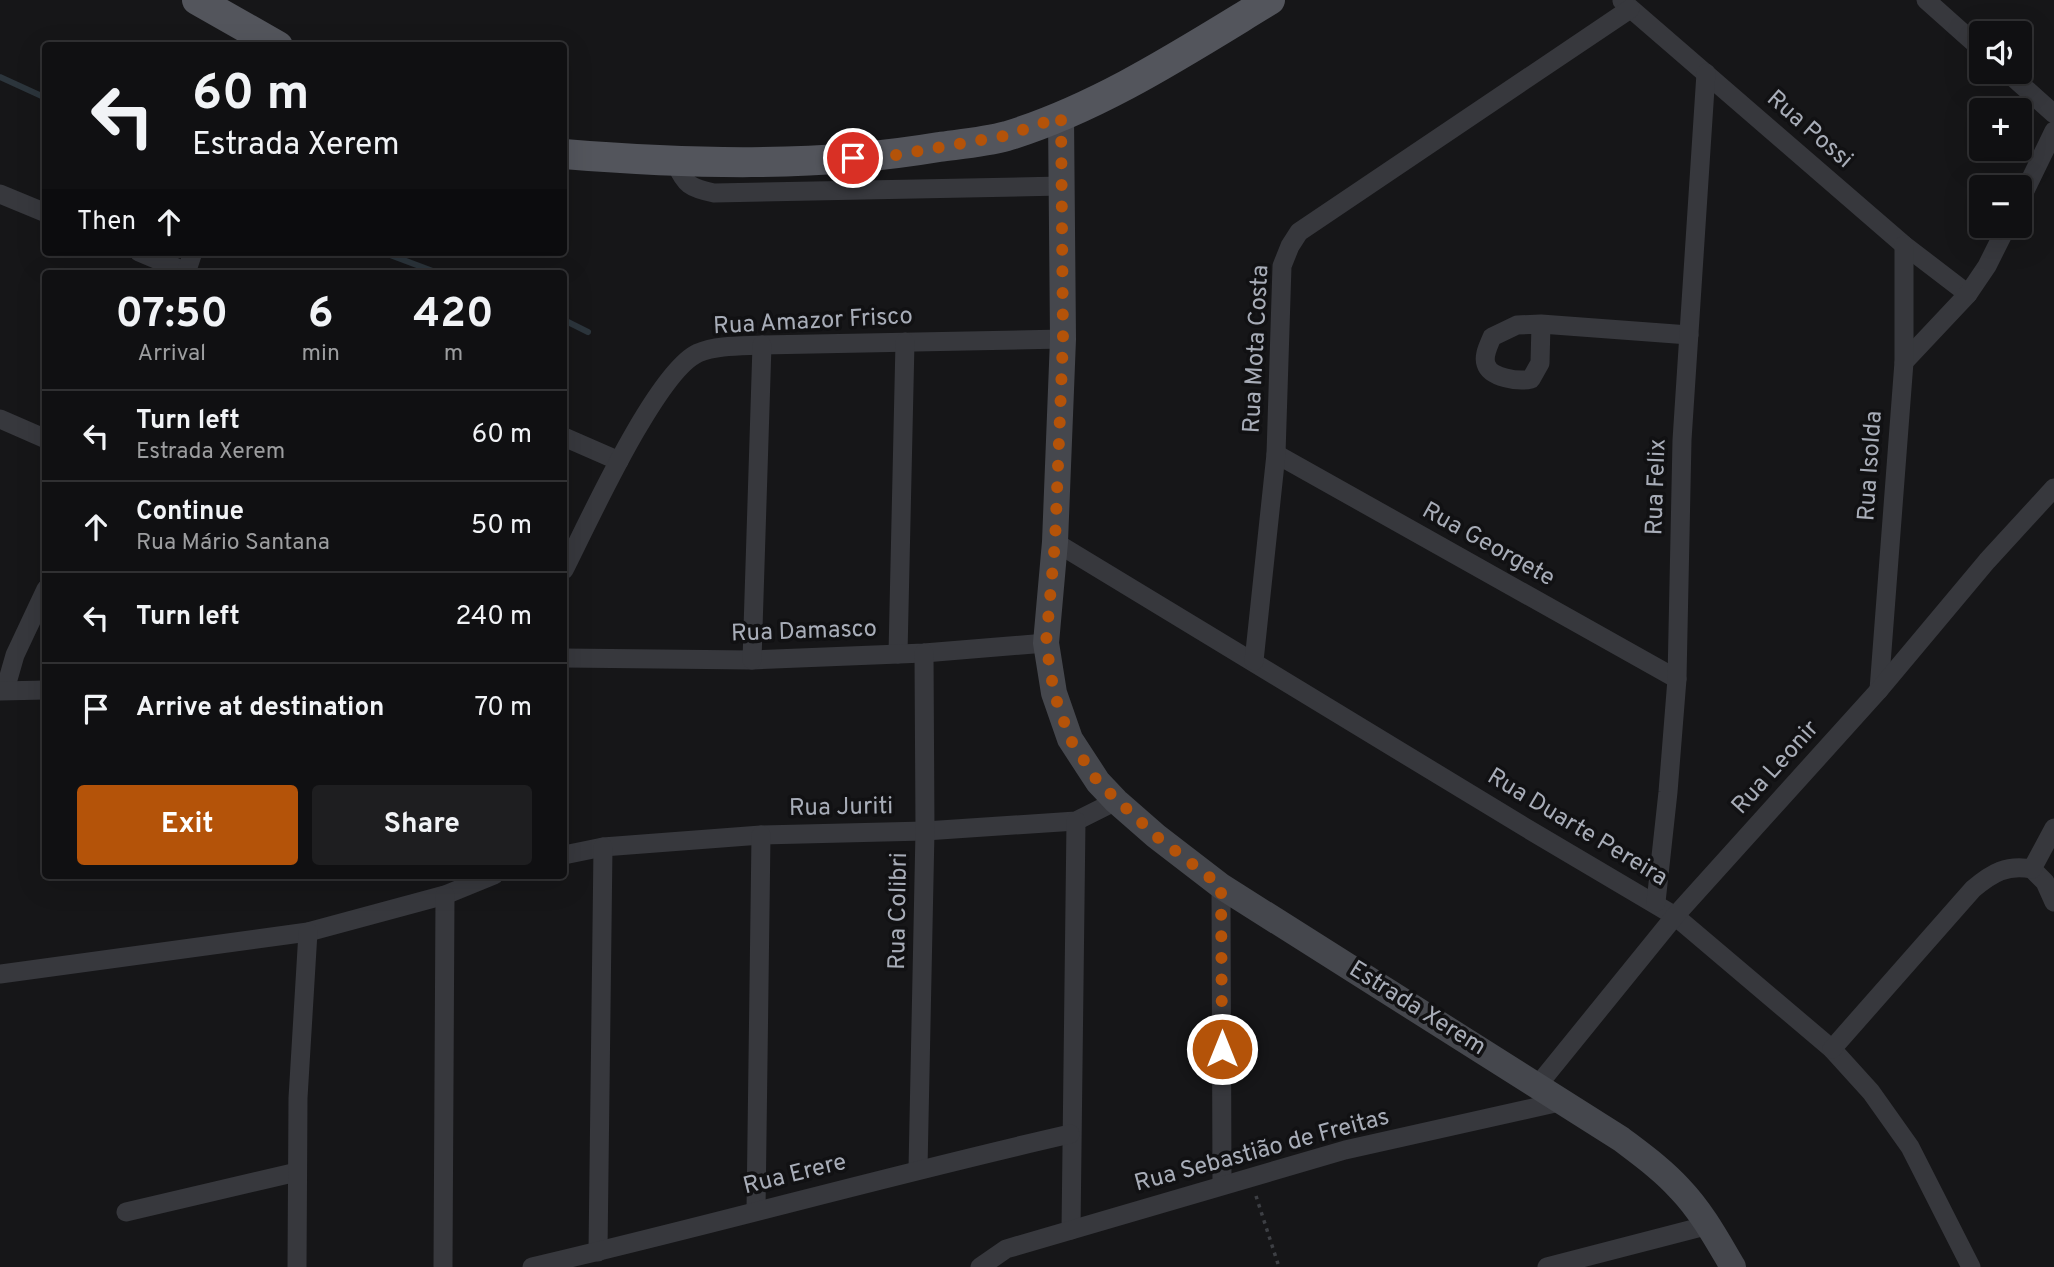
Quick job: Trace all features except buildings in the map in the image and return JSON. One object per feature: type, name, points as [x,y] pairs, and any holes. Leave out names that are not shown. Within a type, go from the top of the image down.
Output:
[{"type":"main road","points":[[197,0],[271,42]]},
{"type":"main road","points":[[567,154],[675,162],[811,160],[896,155],[1004,136],[1061,117],[1160,66],[1270,0]]},
{"type":"street","points":[[1926,0],[1969,38]]},
{"type":"street","name":"Rua Possi","points":[[1626,4],[1904,245],[1968,294]]},
{"type":"street","name":"Rua Mota Costa","points":[[1254,661],[1276,454],[1282,266],[1290,246],[1299,232],[1626,4]]},
{"type":"street","name":"Rua Felix","points":[[1656,902],[1677,679],[1682,440],[1706,73]]},
{"type":"street","points":[[2020,84],[2054,114]]},
{"type":"street","name":"Estrada Xerem","points":[[1061,117],[1063,339],[1055,542],[1046,643],[1054,693],[1070,739],[1098,782],[1116,801],[1221,886],[1538,1084],[1621,1139],[1653,1164],[1681,1190],[1709,1225],[1733,1267]]},
{"type":"street","points":[[2032,176],[2054,131]]},
{"type":"street","points":[[675,162],[683,179],[694,189],[714,193],[1062,186]]},
{"type":"street","points":[[0,194],[42,211]]},
{"type":"street","points":[[1904,362],[1968,294],[2001,238]]},
{"type":"street","name":"Rua Isolda","points":[[1879,690],[1904,362],[1904,245]]},
{"type":"street","points":[[148,256],[180,270]]},
{"type":"street","points":[[1542,324],[1689,335]]},
{"type":"street","name":"Rua Amazor Frisco","points":[[567,564],[620,461],[666,382],[685,361],[697,353],[712,349],[762,345],[1063,339]]},
{"type":"street","points":[[898,654],[905,342]]},
{"type":"street","points":[[752,660],[762,345]]},
{"type":"street","points":[[0,419],[42,437]]},
{"type":"street","points":[[567,438],[620,461]]},
{"type":"street","name":"Rua Georgete","points":[[1276,454],[1677,679]]},
{"type":"street","name":"Rua Leonir","points":[[1538,1084],[1675,916],[1879,690],[1987,562],[2054,488]]},
{"type":"street","name":"Rua Duarte Pereira","points":[[1055,542],[1523,826],[1656,902],[1675,916],[1832,1049],[1871,1092],[1910,1147],[1971,1267]]},
{"type":"street","points":[[42,596],[8,652],[2,691],[42,690]]},
{"type":"street","name":"Rua Damasco","points":[[567,658],[752,660],[924,653],[1046,643]]},
{"type":"street","name":"Rua Colibri","points":[[918,1169],[925,831],[924,653]]},
{"type":"street","name":"Rua Juriti","points":[[567,854],[603,847],[761,835],[925,831],[1076,821],[1116,801]]},
{"type":"street","points":[[1071,1230],[1070,1134],[1076,821]]},
{"type":"street","points":[[2032,869],[2054,828]]},
{"type":"street","points":[[756,1210],[761,835]]},
{"type":"street","points":[[598,1252],[603,847]]},
{"type":"street","points":[[1832,1049],[1972,889],[1994,872],[2018,866],[2032,869],[2045,881],[2054,902]]},
{"type":"street","points":[[0,974],[307,932],[445,895],[484,879]]},
{"type":"street","points":[[1221,886],[1222,1185]]},
{"type":"street","points":[[443,1267],[445,895]]},
{"type":"street","points":[[297,1267],[298,1098],[307,932]]},
{"type":"street","name":"Rua Sebastião de Freitas","points":[[980,1267],[1006,1249],[1250,1176],[1345,1150],[1564,1101]]},
{"type":"street","name":"Rua Erere","points":[[532,1267],[918,1169],[1070,1134]]},
{"type":"street","points":[[126,1212],[297,1172]]},
{"type":"street","points":[[1547,1267],[1709,1225]]},
{"type":"path","points":[[1250,1176],[1279,1267]]},
{"type":"waterway","points":[[0,77],[42,96]]},
{"type":"waterway","points":[[393,256],[430,270]]},
{"type":"waterway","points":[[567,322],[588,332]]},
{"type":"route","points":[[853,158],[896,155],[1004,136],[1061,117],[1063,339],[1055,542],[1046,643],[1049,668],[1061,717],[1070,739],[1098,782],[1156,836],[1221,886],[1222,1049]]}]
